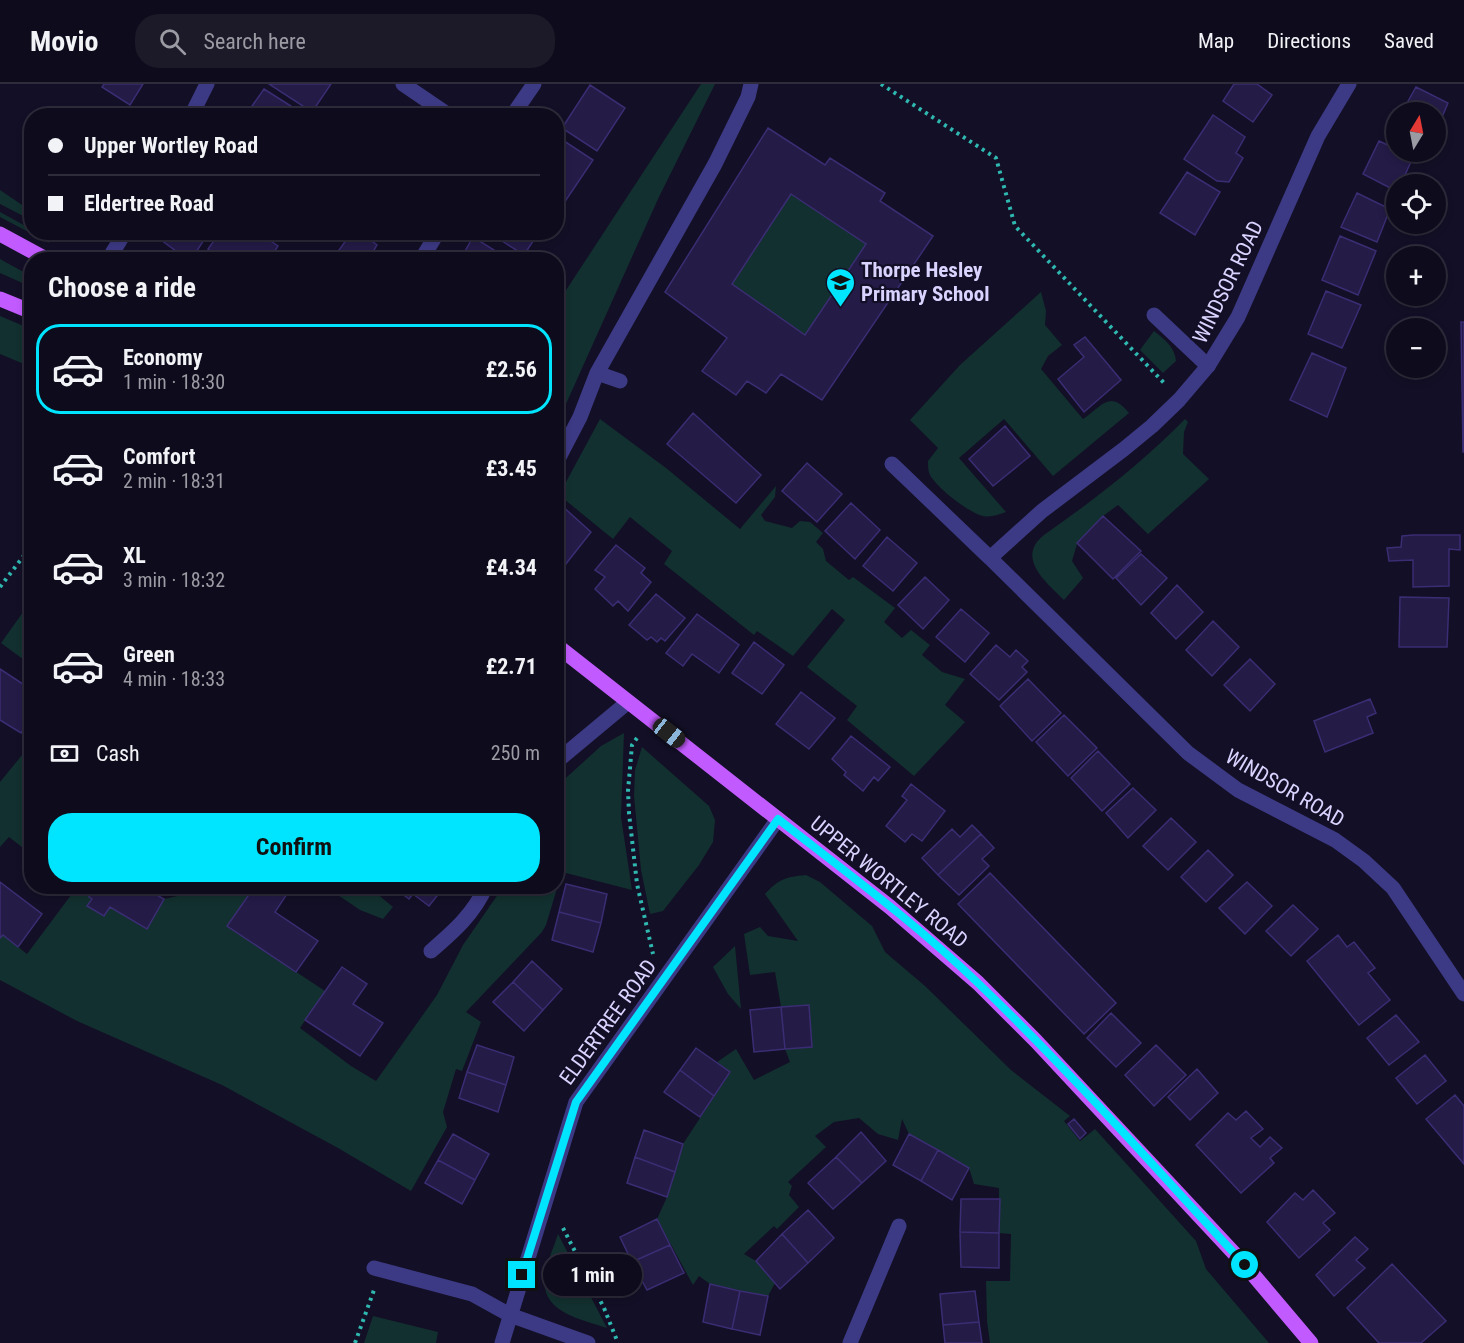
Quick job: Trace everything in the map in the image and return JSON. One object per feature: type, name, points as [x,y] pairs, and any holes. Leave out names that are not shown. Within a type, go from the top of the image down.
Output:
[{"type":"main road","points":[[0,234],[33,252]]},
{"type":"main road","points":[[0,299],[24,309]]},
{"type":"main road","name":"UPPER WORTLEY ROAD","points":[[564,651],[890,907],[987,991],[1245,1265],[1311,1343]]},
{"type":"street","points":[[195,108],[207,84]]},
{"type":"street","points":[[403,84],[438,108]]},
{"type":"street","points":[[518,108],[534,84]]},
{"type":"street","points":[[564,448],[580,417],[597,373],[715,164],[748,97],[751,84]]},
{"type":"street","name":"WINDSOR ROAD","points":[[990,558],[1042,511],[1124,449],[1179,400],[1208,366],[1238,318],[1318,136],[1349,84]]},
{"type":"street","points":[[1154,315],[1208,366]]},
{"type":"street","points":[[597,373],[620,381]]},
{"type":"street","name":"WINDSOR ROAD","points":[[892,464],[1188,753],[1238,790],[1335,840],[1364,861],[1393,888],[1464,994]]},
{"type":"street","points":[[564,755],[628,702]]},
{"type":"street","name":"ELDERTREE ROAD","points":[[502,1343],[576,1102],[778,819]]},
{"type":"street","points":[[431,951],[457,929],[482,894]]},
{"type":"street","points":[[850,1343],[899,1227]]},
{"type":"street","points":[[377,1269],[472,1294],[510,1315],[588,1343]]},
{"type":"path","points":[[881,84],[996,158],[1015,226],[1179,400]]},
{"type":"path","points":[[0,587],[24,555]]},
{"type":"path","points":[[637,738],[632,745],[628,791],[629,813],[637,884],[650,938],[658,987]]},
{"type":"path","points":[[546,1195],[604,1308],[618,1343]]},
{"type":"path","points":[[355,1343],[377,1269]]},
{"type":"green space","points":[[701,84],[715,84],[658,199],[564,408],[564,293]]},
{"type":"green space","points":[[0,190],[24,206],[24,216],[0,204]]},
{"type":"green space","points":[[791,194],[866,244],[805,335],[732,284]]},
{"type":"green space","points":[[0,212],[24,225],[24,230],[0,217]]},
{"type":"green space","points":[[0,259],[24,272],[24,284],[0,273]]},
{"type":"green space","points":[[1041,292],[1046,311],[1045,325],[1062,345],[1048,356],[1041,369],[1083,419],[1101,405],[1111,401],[1122,406],[1129,413],[1053,476],[1004,419],[959,458],[1006,512],[983,516],[946,493],[930,475],[928,461],[938,448],[910,420],[960,365]]},
{"type":"green space","points":[[0,316],[24,326],[24,364],[0,354]]},
{"type":"green space","points":[[1154,331],[1168,344],[1175,356],[1176,361],[1163,373],[1140,350]]},
{"type":"green space","points":[[600,419],[666,468],[740,529],[776,486],[775,497],[761,515],[765,521],[792,528],[800,521],[810,522],[823,533],[816,542],[823,549],[826,561],[849,580],[853,577],[895,608],[884,622],[902,638],[911,630],[930,645],[922,655],[942,672],[965,679],[945,705],[965,722],[914,776],[847,720],[857,706],[807,667],[845,620],[832,609],[793,656],[757,631],[754,635],[664,564],[672,551],[630,517],[613,539],[564,499],[564,486]]},
{"type":"green space","points":[[1185,419],[1188,422],[1184,432],[1183,454],[1209,479],[1148,534],[1118,505],[1103,516],[1077,544],[1072,561],[1083,578],[1064,600],[1037,570],[1032,552],[1036,544],[1044,535],[1135,466]]},
{"type":"green space","points":[[24,611],[24,660],[1,643]]},
{"type":"green space","points":[[624,733],[621,817],[632,890],[564,873],[564,780],[601,746]]},
{"type":"green space","points":[[642,747],[709,806],[715,820],[713,842],[699,865],[663,911],[650,914],[641,870],[634,796],[635,770]]},
{"type":"green space","points":[[24,753],[24,849],[9,837],[0,847],[0,782]]},
{"type":"green space","points":[[806,875],[820,882],[872,926],[885,952],[925,986],[1011,1070],[1070,1116],[1064,1121],[1080,1141],[1095,1129],[1196,1241],[1206,1269],[1269,1343],[990,1343],[986,1281],[1010,1281],[1011,1234],[999,1233],[999,1188],[974,1184],[969,1168],[909,1134],[902,1119],[898,1140],[878,1134],[859,1118],[834,1122],[815,1136],[826,1147],[788,1182],[792,1186],[789,1195],[799,1207],[777,1229],[774,1226],[744,1254],[756,1261],[775,1283],[768,1296],[710,1284],[699,1276],[693,1285],[657,1219],[667,1197],[683,1144],[730,1072],[717,1062],[736,1049],[754,1080],[790,1062],[785,1049],[812,1046],[809,1005],[781,1007],[775,972],[750,975],[744,934],[760,927],[768,936],[798,941],[765,894],[783,880]]},
{"type":"green space","points":[[72,894],[91,894],[89,896],[92,899],[87,906],[103,916],[110,907],[146,929],[164,899],[183,894],[250,894],[227,926],[325,991],[300,1028],[351,1066],[376,1081],[437,995],[463,945],[498,894],[555,894],[542,932],[466,1012],[481,1022],[462,1071],[456,1069],[443,1112],[447,1127],[411,1191],[222,1085],[77,1021],[0,980],[0,938],[3,935],[27,954]]},
{"type":"green space","points":[[336,894],[377,894],[393,907],[383,919],[360,910]]},
{"type":"green space","points":[[735,946],[741,1009],[728,994],[713,967]]},
{"type":"green space","points":[[558,1234],[607,1328],[564,1312],[548,1298],[545,1275]]},
{"type":"green space","points":[[373,1316],[438,1332],[436,1343],[364,1343]]},
{"type":"building","points":[[104,84],[143,84],[130,105],[102,87]]},
{"type":"building","points":[[269,84],[331,84],[315,108],[306,108]]},
{"type":"building","points":[[1234,84],[1257,84],[1272,95],[1253,122],[1223,101]]},
{"type":"building","points":[[590,85],[625,108],[597,151],[564,129],[564,125]]},
{"type":"building","points":[[1416,87],[1446,102],[1408,102]]},
{"type":"building","points":[[264,89],[294,108],[251,108]]},
{"type":"building","points":[[1213,115],[1245,137],[1236,153],[1243,158],[1229,182],[1217,181],[1184,159]]},
{"type":"building","points":[[768,128],[825,165],[830,158],[885,193],[880,201],[933,236],[822,400],[781,374],[766,393],[747,381],[736,395],[702,371],[727,338],[665,292]],"holes":[[[791,194],[866,244],[805,335],[732,284]]]},
{"type":"building","points":[[564,141],[593,160],[564,203]]},
{"type":"building","points":[[1379,141],[1386,144],[1386,162],[1411,162],[1405,174],[1386,174],[1386,186],[1363,174]]},
{"type":"building","points":[[1187,172],[1220,192],[1195,235],[1160,213]]},
{"type":"building","points":[[1357,193],[1386,207],[1386,219],[1377,242],[1341,227]]},
{"type":"building","points":[[1340,236],[1376,251],[1358,295],[1322,280]]},
{"type":"building","points":[[161,240],[204,240],[196,252],[177,252]]},
{"type":"building","points":[[214,240],[269,240],[278,246],[274,252],[212,252],[208,249]]},
{"type":"building","points":[[346,240],[370,240],[377,245],[373,252],[342,252],[339,250]]},
{"type":"building","points":[[471,240],[478,240],[497,252],[465,252]]},
{"type":"building","points":[[501,240],[534,240],[526,252],[519,252]]},
{"type":"building","points":[[1326,291],[1361,305],[1342,348],[1308,334]]},
{"type":"building","points":[[1461,322],[1464,322],[1464,452],[1463,452]]},
{"type":"building","points":[[1085,337],[1121,380],[1084,412],[1058,379],[1084,357],[1074,345]]},
{"type":"building","points":[[1312,353],[1346,368],[1327,417],[1290,400]]},
{"type":"building","points":[[693,413],[761,475],[736,503],[667,444]]},
{"type":"building","points":[[1005,426],[1030,456],[993,486],[969,459]]},
{"type":"building","points":[[807,463],[842,494],[817,522],[782,491]]},
{"type":"building","points":[[851,503],[880,530],[855,559],[825,531]]},
{"type":"building","points":[[564,508],[591,532],[564,566]]},
{"type":"building","points":[[1103,516],[1141,551],[1113,579],[1077,543]]},
{"type":"building","points":[[1460,535],[1460,550],[1449,549],[1449,586],[1413,587],[1413,560],[1389,561],[1387,548],[1401,547],[1402,536]]},
{"type":"building","points":[[887,537],[917,563],[893,591],[863,566]]},
{"type":"building","points":[[616,545],[645,568],[641,573],[651,582],[628,611],[618,601],[613,606],[595,589],[605,577],[595,570]]},
{"type":"building","points":[[1141,554],[1167,578],[1141,605],[1116,578]]},
{"type":"building","points":[[925,577],[949,600],[923,629],[898,605]]},
{"type":"building","points":[[1177,585],[1203,612],[1176,639],[1151,613]]},
{"type":"building","points":[[656,594],[685,618],[665,641],[661,638],[657,642],[651,637],[647,640],[629,625]]},
{"type":"building","points":[[1400,597],[1449,598],[1447,647],[1399,647]]},
{"type":"building","points":[[961,609],[989,633],[965,662],[936,637]]},
{"type":"building","points":[[697,614],[739,645],[719,673],[692,654],[683,666],[666,653]]},
{"type":"building","points":[[1213,621],[1239,647],[1212,676],[1186,650]]},
{"type":"building","points":[[754,642],[784,665],[762,694],[732,673]]},
{"type":"building","points":[[996,645],[1010,657],[1016,650],[1028,661],[1022,667],[1027,672],[999,700],[970,674]]},
{"type":"building","points":[[1250,659],[1275,684],[1250,711],[1224,685]]},
{"type":"building","points":[[0,669],[24,685],[24,729],[21,733],[0,720]]},
{"type":"building","points":[[1028,679],[1061,713],[1032,741],[1000,706]]},
{"type":"building","points":[[801,692],[835,718],[809,749],[776,724]]},
{"type":"building","points":[[1370,699],[1376,713],[1367,717],[1373,733],[1325,752],[1314,721]]},
{"type":"building","points":[[1064,715],[1097,748],[1068,776],[1036,742]]},
{"type":"building","points":[[851,736],[890,767],[878,781],[874,777],[863,791],[844,775],[846,772],[832,759]]},
{"type":"building","points":[[1098,751],[1130,784],[1102,811],[1071,778]]},
{"type":"building","points":[[911,784],[945,811],[922,841],[912,834],[905,842],[886,826],[907,800],[902,796]]},
{"type":"building","points":[[1133,788],[1156,810],[1128,838],[1106,813]]},
{"type":"building","points":[[1171,818],[1196,842],[1168,870],[1143,846]]},
{"type":"building","points":[[972,825],[981,834],[938,875],[922,858],[952,829],[960,837]]},
{"type":"building","points":[[981,834],[994,848],[982,859],[989,866],[959,895],[938,875]]},
{"type":"building","points":[[1208,850],[1233,875],[1206,902],[1181,877]]},
{"type":"building","points":[[990,873],[1116,1003],[1084,1034],[958,904]]},
{"type":"building","points":[[0,882],[42,914],[18,947],[3,935],[0,938]]},
{"type":"building","points":[[1247,882],[1272,906],[1245,934],[1219,908]]},
{"type":"building","points":[[566,884],[607,894],[601,923],[559,912]]},
{"type":"building","points":[[91,894],[155,894],[164,899],[147,929],[110,907],[104,916],[87,906],[92,899],[89,897]]},
{"type":"building","points":[[249,894],[287,894],[275,912],[318,941],[296,972],[227,926]]},
{"type":"building","points":[[402,894],[413,894],[409,899]]},
{"type":"building","points":[[413,894],[439,894],[429,906]]},
{"type":"building","points":[[1293,905],[1318,929],[1291,956],[1266,931]]},
{"type":"building","points":[[559,912],[601,923],[593,952],[552,940]]},
{"type":"building","points":[[1338,935],[1347,947],[1354,942],[1375,968],[1368,973],[1390,1000],[1359,1025],[1307,961]]},
{"type":"building","points":[[532,961],[562,989],[543,1010],[513,982]]},
{"type":"building","points":[[342,967],[367,984],[353,1004],[383,1023],[360,1056],[305,1020]]},
{"type":"building","points":[[513,982],[543,1010],[524,1031],[493,1002]]},
{"type":"building","points":[[809,1005],[812,1047],[785,1049],[781,1007]]},
{"type":"building","points":[[781,1007],[785,1049],[754,1052],[750,1010]]},
{"type":"building","points":[[1111,1013],[1141,1043],[1116,1067],[1087,1038]]},
{"type":"building","points":[[1396,1015],[1419,1042],[1389,1065],[1367,1038]]},
{"type":"building","points":[[477,1045],[514,1057],[506,1085],[467,1072]]},
{"type":"building","points":[[1156,1045],[1186,1075],[1154,1106],[1125,1075]]},
{"type":"building","points":[[696,1048],[730,1072],[714,1096],[680,1070]]},
{"type":"building","points":[[1425,1055],[1446,1081],[1417,1104],[1396,1078]]},
{"type":"building","points":[[1197,1069],[1218,1093],[1190,1120],[1168,1097]]},
{"type":"building","points":[[680,1070],[714,1096],[700,1117],[664,1092]]},
{"type":"building","points":[[467,1072],[506,1085],[498,1112],[459,1098]]},
{"type":"building","points":[[1455,1095],[1464,1106],[1464,1164],[1426,1119]]},
{"type":"building","points":[[1246,1111],[1263,1129],[1251,1138],[1260,1147],[1270,1137],[1282,1148],[1270,1158],[1274,1163],[1241,1193],[1196,1145],[1228,1113],[1236,1120]]},
{"type":"building","points":[[1074,1119],[1086,1133],[1080,1139],[1068,1124]]},
{"type":"building","points":[[644,1130],[683,1144],[675,1172],[635,1157]]},
{"type":"building","points":[[861,1132],[886,1161],[862,1183],[836,1157]]},
{"type":"building","points":[[453,1134],[489,1154],[475,1180],[438,1160]]},
{"type":"building","points":[[909,1134],[938,1150],[921,1181],[893,1165]]},
{"type":"building","points":[[938,1150],[969,1168],[952,1200],[921,1181]]},
{"type":"building","points":[[635,1157],[675,1172],[667,1197],[627,1183]]},
{"type":"building","points":[[836,1157],[862,1183],[833,1209],[808,1183]]},
{"type":"building","points":[[438,1160],[475,1180],[462,1204],[425,1183]]},
{"type":"building","points":[[1313,1190],[1335,1213],[1323,1223],[1330,1230],[1299,1258],[1267,1222],[1295,1193],[1303,1200]]},
{"type":"building","points":[[961,1199],[1000,1199],[999,1233],[960,1232]]},
{"type":"building","points":[[808,1210],[834,1238],[808,1263],[782,1234]]},
{"type":"building","points":[[657,1219],[670,1245],[632,1262],[620,1237]]},
{"type":"building","points":[[960,1232],[999,1233],[999,1268],[961,1267]]},
{"type":"building","points":[[782,1234],[808,1263],[780,1289],[756,1261]]},
{"type":"building","points":[[1355,1237],[1368,1249],[1356,1260],[1365,1268],[1334,1296],[1316,1275]]},
{"type":"building","points":[[670,1245],[684,1273],[647,1290],[632,1262]]},
{"type":"building","points":[[1392,1264],[1446,1321],[1421,1343],[1379,1343],[1347,1308]]},
{"type":"building","points":[[710,1284],[740,1291],[732,1329],[703,1322]]},
{"type":"building","points":[[740,1291],[768,1296],[760,1335],[732,1329]]},
{"type":"building","points":[[975,1291],[979,1322],[943,1325],[940,1294]]},
{"type":"building","points":[[979,1322],[982,1343],[945,1343],[943,1325]]},
{"type":"place","name":"Thorpe Hesley Primary School","points":[[840,308]]},
{"type":"route","points":[[522,1275],[576,1102],[778,819],[890,907],[978,983],[1036,1041],[1245,1265]]}]
